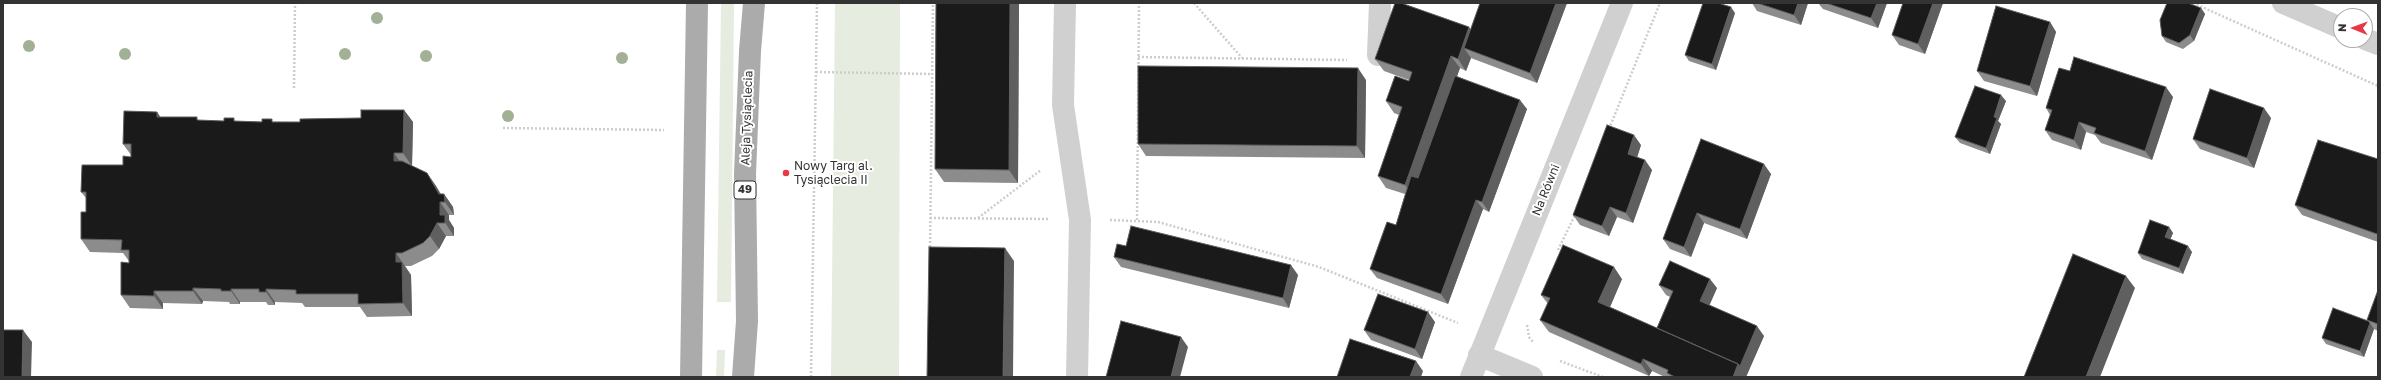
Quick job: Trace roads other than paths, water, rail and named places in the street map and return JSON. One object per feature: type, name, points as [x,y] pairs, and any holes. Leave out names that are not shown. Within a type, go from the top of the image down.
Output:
[{"type":"main road","points":[[691,377],[697,3]]},
{"type":"main road","name":"Aleja Tysiąclecia","points":[[743,377],[747,320],[745,174],[754,3]]},
{"type":"street","points":[[1065,3],[1063,105],[1080,220],[1077,377]]},
{"type":"street","points":[[1378,55],[1380,3]]},
{"type":"street","name":"Na Równi","points":[[1471,377],[1622,3]]},
{"type":"street","points":[[2283,3],[2333,25]]},
{"type":"street","points":[[1479,355],[1532,377]]},
{"type":"place","name":"Nowy Targ al. Tysiąclecia II","points":[[786,173]]}]
